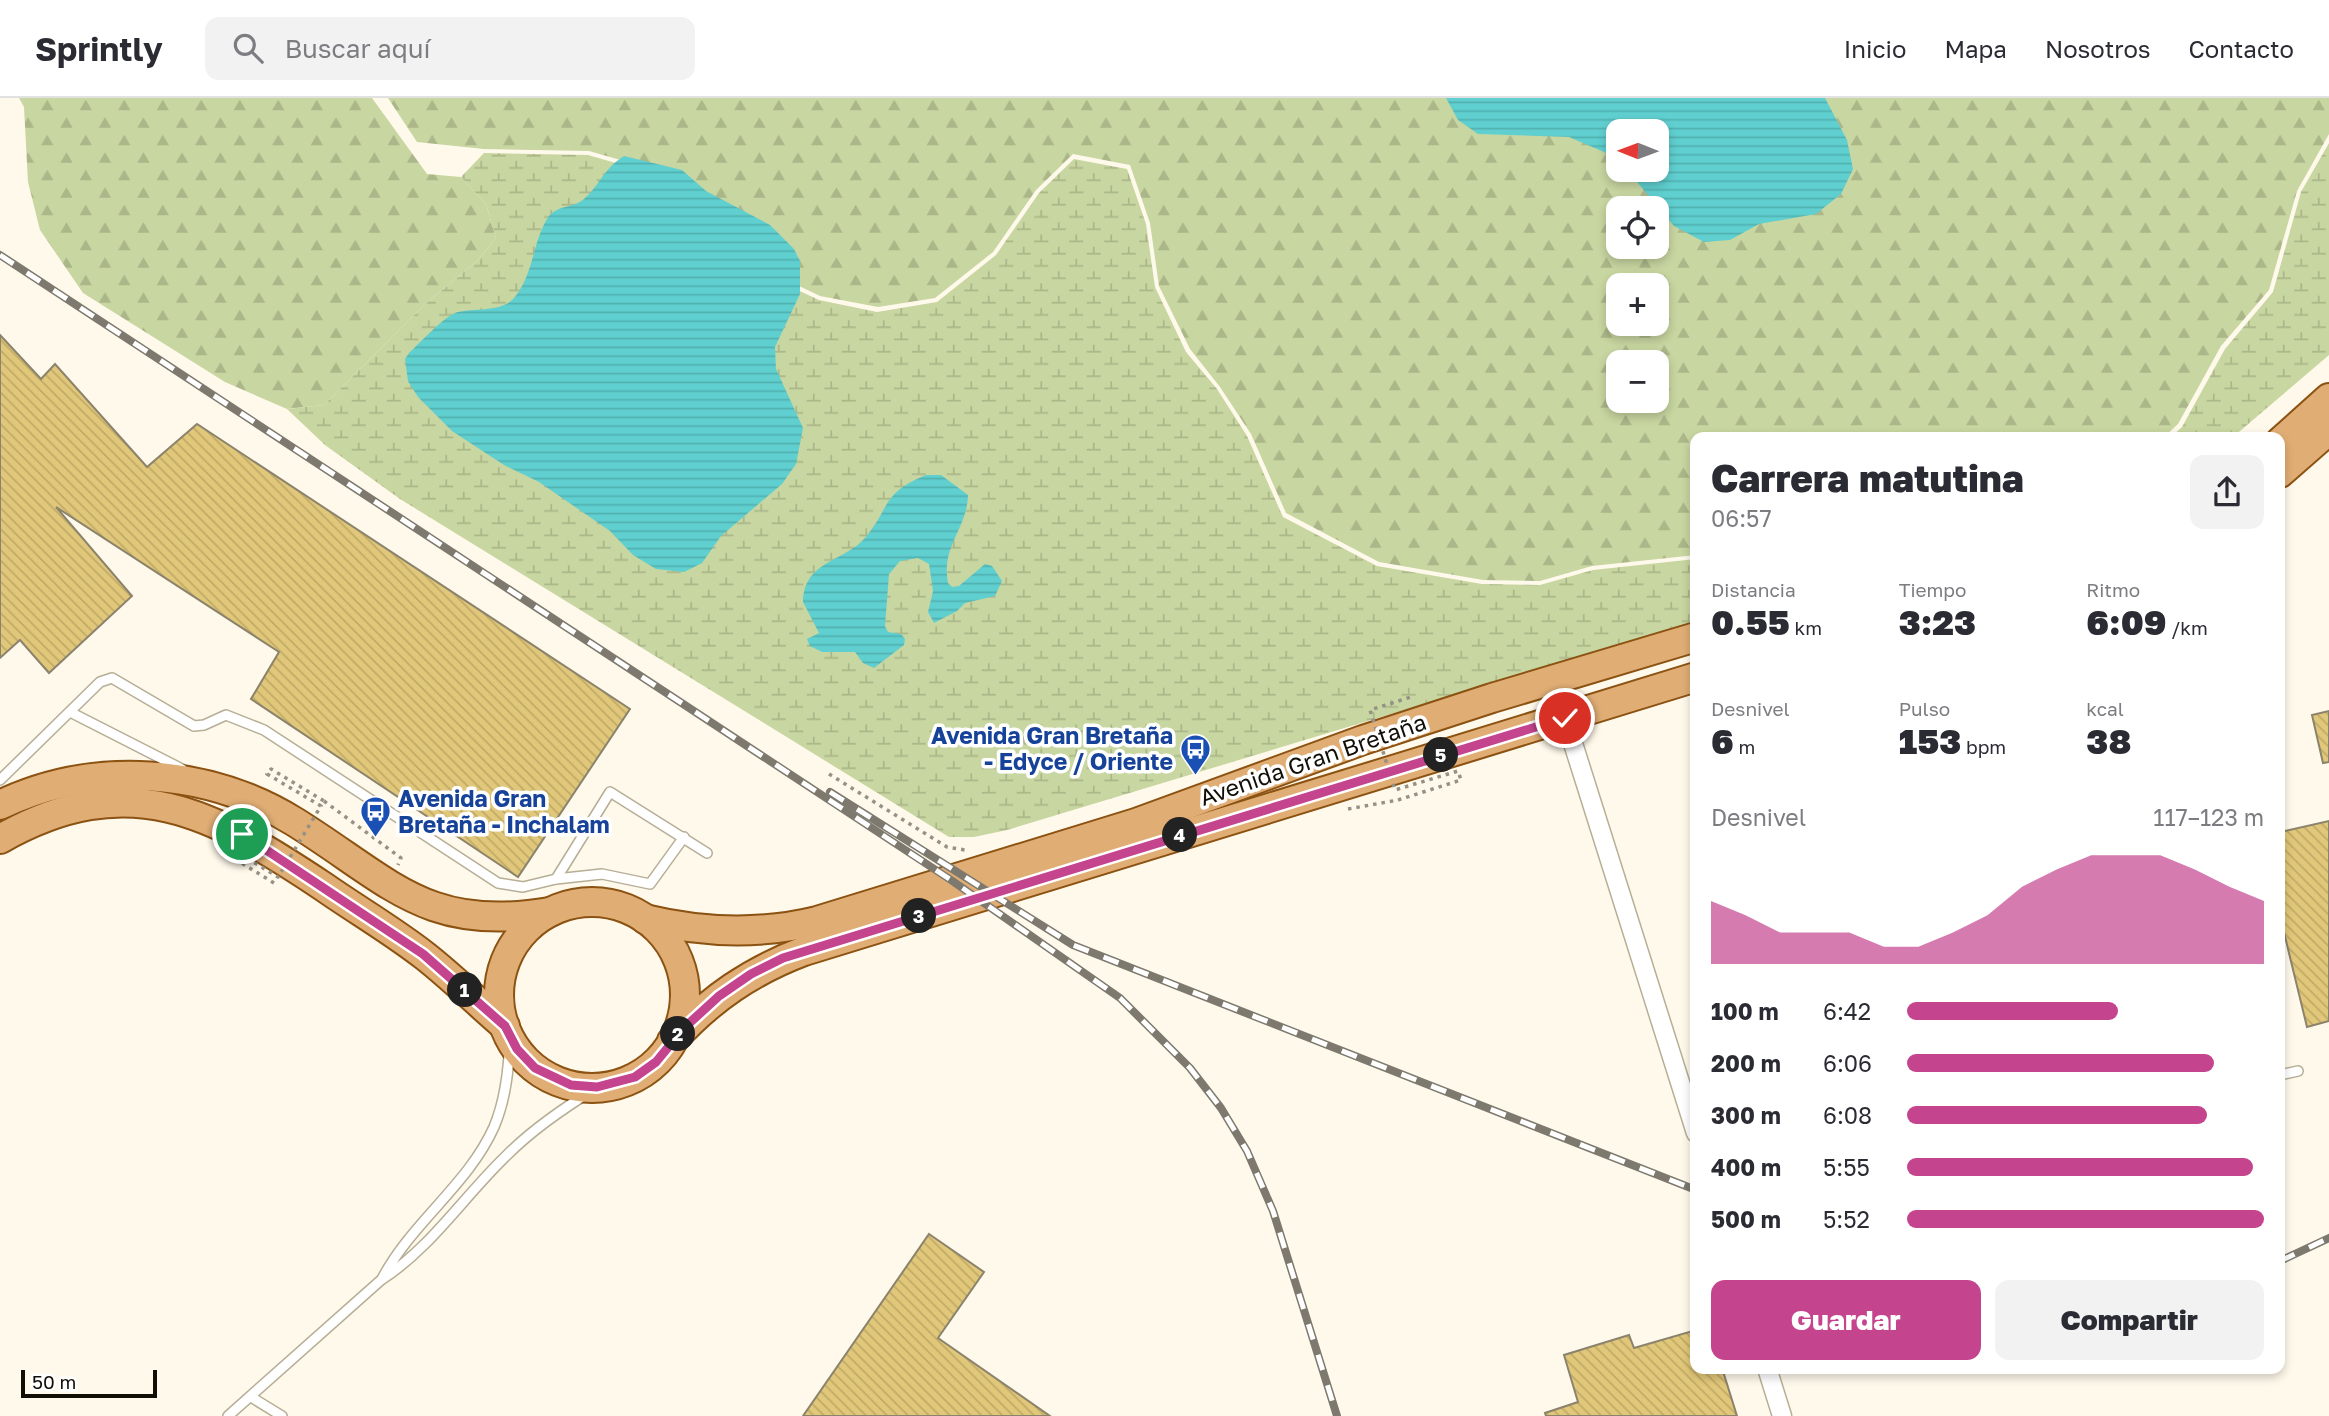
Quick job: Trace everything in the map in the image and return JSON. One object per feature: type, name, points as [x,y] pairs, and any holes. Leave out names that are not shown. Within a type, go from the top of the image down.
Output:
[{"type":"main road","points":[[2285,438],[2329,398]]},
{"type":"main road","points":[[2285,469],[2329,430]]},
{"type":"main road","name":"Avenida Gran Bretaña","points":[[645,919],[691,928],[737,932],[780,929],[817,921],[1136,823],[1363,740],[1690,639]]},
{"type":"main road","name":"Avenida Gran Bretaña","points":[[672,1041],[708,1005],[734,985],[767,966],[804,951],[1690,679]]},
{"type":"main road","points":[[1492,698],[1539,703],[1565,718]]},
{"type":"main road","points":[[0,805],[50,786],[98,778],[147,776],[218,788],[261,804],[295,822],[389,885],[426,905],[455,914],[513,917],[550,912],[571,904],[604,902],[625,908],[645,919],[670,946],[683,981],[684,1006],[672,1041],[656,1062],[635,1077],[597,1087],[571,1085],[546,1075],[525,1059],[507,1032],[443,971],[400,939],[271,852],[205,817],[167,807],[104,805],[40,820],[0,839]]},
{"type":"main road","points":[[507,1032],[499,999],[506,960],[520,937],[550,912]]},
{"type":"street","points":[[1565,718],[1690,1113]]},
{"type":"street","points":[[1770,1374],[1782,1416]]},
{"type":"lane","points":[[0,780],[72,713],[100,682],[111,678],[194,726],[204,725],[220,716],[236,718],[264,730],[498,883],[523,887],[556,879],[602,874],[650,884],[684,837]]},
{"type":"lane","points":[[72,713],[218,788]]},
{"type":"lane","points":[[556,879],[610,792],[707,853]]},
{"type":"lane","points":[[381,1280],[394,1255],[458,1179],[493,1130],[506,1084],[507,1032]]},
{"type":"lane","points":[[2285,1073],[2298,1071]]},
{"type":"lane","points":[[228,1416],[381,1280],[406,1264],[506,1156],[532,1132],[597,1087]]},
{"type":"lane","points":[[251,1397],[282,1416]]},
{"type":"path","points":[[1398,800],[1461,780],[1458,771],[1395,790],[1370,710],[1415,696]]},
{"type":"path","points":[[274,883],[222,851],[225,845],[278,877],[321,806],[267,774],[271,769],[324,801],[401,858],[389,885]]},
{"type":"path","points":[[829,774],[947,847],[969,850]]},
{"type":"green space","points":[[19,98],[372,98],[427,174],[461,177],[486,204],[496,238],[477,261],[422,307],[324,405],[287,409],[225,382],[83,293],[40,230],[28,182],[24,107]]},
{"type":"green space","points":[[388,98],[2329,98],[2329,134],[2297,191],[2269,290],[2221,346],[2178,424],[2169,432],[1690,432],[1690,556],[1592,566],[1540,581],[1483,580],[1379,562],[1286,513],[1251,434],[1220,387],[1190,349],[1159,286],[1150,223],[1130,165],[1073,154],[1036,190],[993,252],[935,298],[878,307],[820,296],[774,274],[666,173],[589,151],[484,149],[417,142]]},
{"type":"green space","points":[[2329,143],[2329,355],[2239,432],[2176,432],[2182,427],[2225,349],[2273,292],[2301,192]]},
{"type":"green space","points":[[484,153],[588,155],[664,177],[772,278],[819,300],[877,312],[937,302],[996,255],[1039,193],[1074,159],[1127,169],[1146,224],[1155,287],[1186,352],[1217,389],[1247,436],[1283,517],[1377,566],[1482,584],[1540,585],[1593,570],[1690,560],[1690,624],[1007,830],[974,837],[949,837],[400,499],[325,445],[287,409],[324,405],[422,307],[477,261],[496,238],[486,204],[461,177]]},
{"type":"water","points":[[1446,98],[1825,98],[1847,140],[1853,169],[1841,194],[1816,214],[1759,224],[1730,240],[1704,242],[1674,226],[1669,220],[1669,196],[1649,196],[1637,182],[1670,182],[1670,119],[1606,119],[1606,154],[1569,137],[1478,134],[1458,120]]},
{"type":"water","points":[[624,156],[682,170],[706,191],[770,225],[794,249],[800,261],[800,294],[775,347],[776,369],[803,428],[796,464],[782,484],[721,536],[702,563],[684,572],[656,569],[633,555],[610,531],[539,482],[504,465],[452,431],[418,397],[408,381],[405,359],[446,318],[458,312],[503,306],[514,298],[521,289],[547,219],[555,211],[584,199],[611,166]]},
{"type":"water","points":[[926,475],[941,475],[968,495],[967,507],[948,558],[948,583],[952,587],[959,586],[985,564],[992,566],[1002,581],[995,596],[965,603],[957,611],[934,623],[928,612],[933,591],[929,564],[918,558],[900,561],[889,574],[885,626],[888,632],[901,634],[905,639],[904,645],[874,668],[863,663],[855,652],[822,652],[810,646],[807,639],[819,633],[803,602],[810,578],[817,570],[864,539],[893,495]]},
{"type":"building","points":[[0,335],[41,379],[55,364],[147,467],[197,424],[630,709],[518,877],[251,699],[279,652],[56,507],[132,596],[49,673],[20,640],[0,658]]},
{"type":"building","points":[[2329,711],[2329,762],[2323,763],[2312,715]]},
{"type":"building","points":[[2329,821],[2329,1021],[2307,1027],[2285,937],[2285,831]]},
{"type":"building","points":[[929,1234],[984,1272],[938,1338],[1050,1416],[803,1416]]},
{"type":"building","points":[[1690,1332],[1690,1374],[1724,1374],[1737,1416],[1546,1416],[1545,1413],[1578,1402],[1564,1355],[1629,1335],[1634,1348]]},
{"type":"railway","points":[[0,255],[951,880],[1120,998],[1190,1068],[1221,1108],[1247,1151],[1273,1211],[1337,1416]]},
{"type":"railway","points":[[830,792],[1073,945],[1690,1188]]},
{"type":"railway","points":[[2285,1259],[2329,1238]]},
{"type":"place","name":"Avenida Gran Bretaña - Edyce / Oriente","points":[[1196,776]]},
{"type":"place","name":"Avenida Gran Bretaña - Inchalam","points":[[375,839]]},
{"type":"route","points":[[242,834],[423,954],[505,1026],[517,1049],[535,1068],[571,1085],[611,1086],[646,1070],[684,1028],[719,996],[751,974],[783,958],[1565,718]]}]
